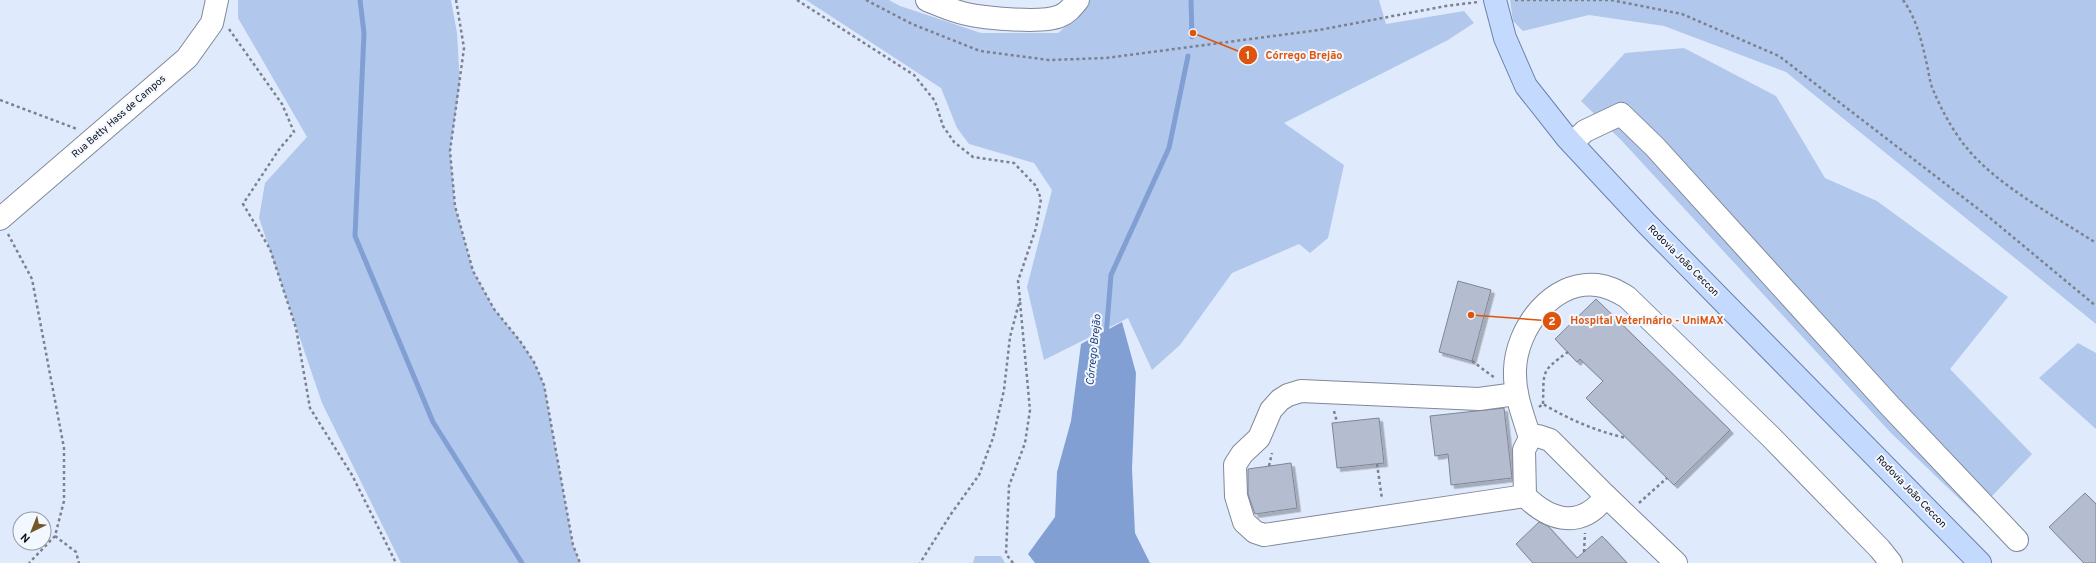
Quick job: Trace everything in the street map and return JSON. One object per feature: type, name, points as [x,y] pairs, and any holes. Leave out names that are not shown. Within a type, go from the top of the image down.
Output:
[{"type":"main road","name":"Rodovia João Ceccon","points":[[1495,0],[1506,38],[1526,86],[1572,143],[1647,224],[1980,563]]},
{"type":"street","points":[[927,0],[958,12],[983,17],[1044,19],[1060,16],[1069,11],[1078,0]]},
{"type":"street","name":"Rua Betty Hass de Campos","points":[[0,219],[186,58],[212,23],[215,8]]},
{"type":"street","points":[[1572,143],[1585,131],[1621,114],[1655,147],[1890,406],[2017,540]]},
{"type":"street","points":[[1606,496],[1598,507],[1589,513],[1565,519],[1554,517],[1542,511],[1525,496],[1524,450],[1530,438],[1519,404],[1515,370],[1517,352],[1530,323],[1542,308],[1563,291],[1578,286],[1596,285],[1612,288],[1627,297],[1771,437],[1880,549],[1891,563]]},
{"type":"street","points":[[1519,404],[1479,399],[1338,392],[1293,392],[1275,404],[1259,438],[1242,454],[1235,466],[1239,511],[1244,522],[1255,532],[1264,535],[1525,496]]},
{"type":"street","points":[[1530,438],[1538,436],[1550,440],[1676,563]]},
{"type":"path","points":[[456,0],[464,48],[450,151],[455,206],[473,271],[494,308],[520,341],[534,362],[544,385],[573,545],[580,563]]},
{"type":"path","points":[[797,0],[914,75],[935,101],[943,126],[954,142],[973,157],[1014,163],[1036,186],[1041,199],[1036,228],[1018,281],[1030,410],[1025,443],[1010,486],[1006,554],[1013,563]]},
{"type":"path","points":[[866,0],[912,24],[980,51],[1049,60],[1106,58],[1319,30],[1446,6],[1495,0],[1610,0],[1682,14],[1779,56],[1990,218],[2096,306]]},
{"type":"path","points":[[1903,0],[1909,8],[1922,41],[1933,90],[1947,118],[1966,147],[1985,166],[2024,196],[2096,243]]},
{"type":"path","points":[[215,8],[282,104],[294,132],[280,148],[243,204],[270,249],[296,328],[310,408],[352,475],[396,563]]},
{"type":"path","points":[[0,100],[96,136]]},
{"type":"path","points":[[11,239],[32,279],[64,448],[64,501],[55,536],[29,563]]},
{"type":"path","points":[[920,563],[951,514],[979,475],[993,438],[1004,390],[1010,337],[1020,299]]},
{"type":"path","points":[[1543,404],[1544,374],[1551,364],[1568,352]]},
{"type":"path","points":[[1519,404],[1543,404],[1569,419],[1604,432],[1626,438]]},
{"type":"path","points":[[1377,464],[1385,516]]},
{"type":"path","points":[[55,536],[76,552],[79,563]]},
{"type":"shaded area","points":[[238,0],[451,0],[457,33],[460,84],[450,151],[455,206],[473,271],[494,309],[520,341],[534,362],[544,385],[573,545],[580,563],[401,563],[322,403],[259,218],[265,183],[307,137],[238,18]]},
{"type":"shaded area","points":[[806,0],[889,0],[900,6],[981,33],[1058,33],[1082,13],[1090,0],[1379,0],[1386,24],[1464,11],[1474,23],[1448,40],[1284,123],[1344,165],[1328,238],[1310,253],[1299,244],[1232,273],[1180,345],[1152,370],[1128,318],[1044,360],[1027,287],[1052,190],[1034,163],[969,144],[957,128],[941,88]]},
{"type":"shaded area","points":[[1510,0],[2096,0],[2096,324],[1786,72],[1664,26],[1589,15],[1523,31],[1513,21]]},
{"type":"shaded area","points":[[1684,48],[1776,96],[1825,178],[1877,201],[2008,297],[1950,369],[2032,454],[1975,514],[1891,433],[1622,141],[1581,101],[1625,53]]},
{"type":"shaded area","points":[[2078,343],[2096,353],[2096,429],[2039,378]]},
{"type":"shaded area","points":[[975,556],[1001,556],[1005,563],[973,563]]},
{"type":"water","points":[[1122,322],[1136,373],[1132,469],[1135,533],[1150,563],[1035,563],[1028,554],[1055,517],[1057,472],[1071,421],[1081,344]]},
{"type":"building","points":[[1458,281],[1491,290],[1472,361],[1439,352]]},
{"type":"building","points":[[1596,299],[1730,430],[1674,485],[1586,398],[1603,381],[1580,359],[1577,362],[1555,339]]},
{"type":"building","points":[[1504,408],[1512,478],[1451,485],[1448,454],[1435,456],[1430,416]]},
{"type":"building","points":[[1379,418],[1384,463],[1337,468],[1332,423]]},
{"type":"building","points":[[1291,463],[1297,508],[1255,514],[1248,494],[1248,469]]},
{"type":"building","points":[[2085,493],[2096,504],[2096,563],[2084,563],[2049,527]]},
{"type":"building","points":[[1539,522],[1548,526],[1577,558],[1602,536],[1627,563],[1533,563],[1516,544]]},
{"type":"waterway","points":[[360,0],[364,33],[355,236],[433,422],[522,563]]},
{"type":"waterway","name":"Córrego Brejão","points":[[1191,0],[1192,37]]},
{"type":"waterway","name":"Córrego Brejão","points":[[1106,336],[1111,275],[1169,148],[1188,56]]},
{"type":"place","name":"Córrego Brejão","points":[[1193,33]]},
{"type":"place","name":"Hospital Veterinário - UniMAX","points":[[1471,315]]}]
